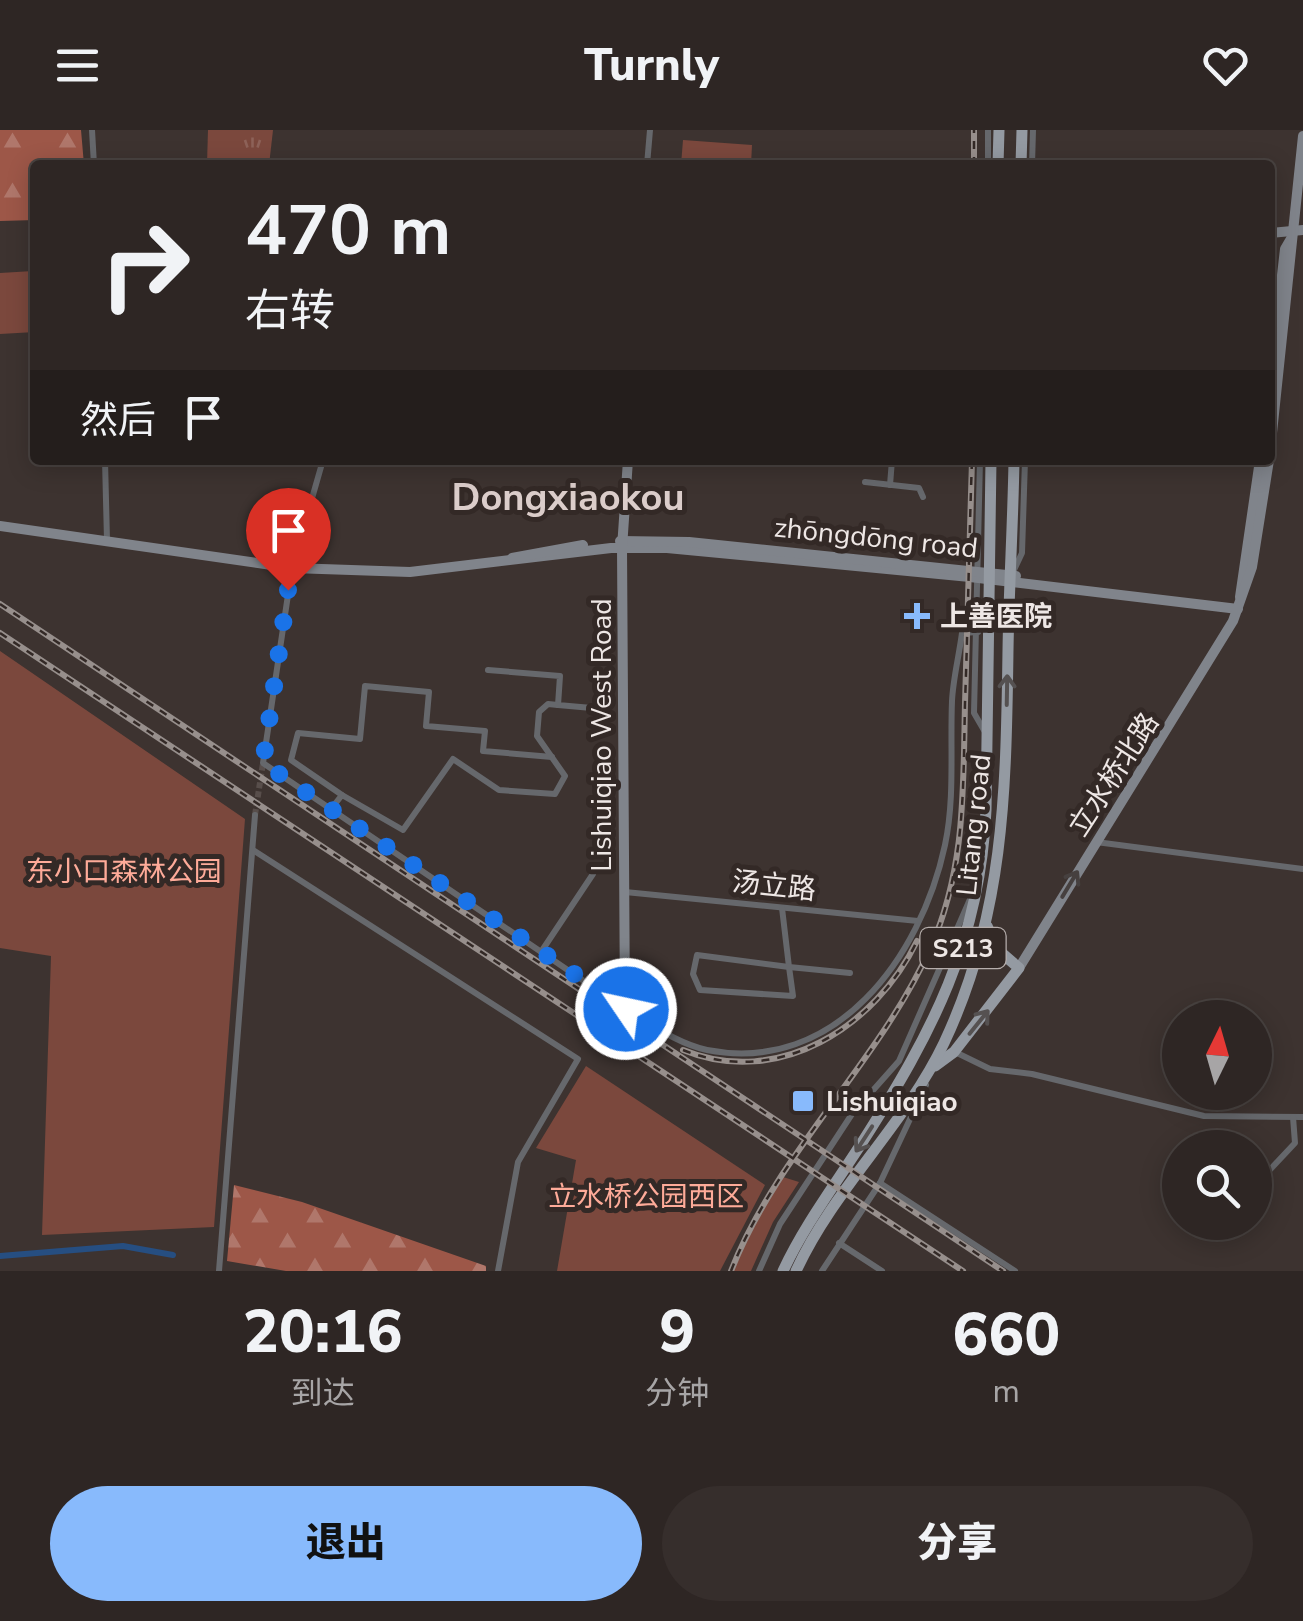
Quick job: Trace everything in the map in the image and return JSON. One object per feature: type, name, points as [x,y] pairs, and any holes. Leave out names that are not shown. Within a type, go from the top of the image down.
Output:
[{"type":"main road","points":[[998,160],[999,130]]},
{"type":"main road","points":[[1022,130],[1022,160]]},
{"type":"main road","name":"Litang road","points":[[783,1271],[805,1227],[932,1026],[971,925],[983,868],[988,738],[984,574],[991,465]]},
{"type":"main road","name":"Litang road","points":[[796,1271],[814,1236],[931,1068],[955,1018],[987,926],[1003,822],[1014,465]]},
{"type":"main road","points":[[931,1068],[954,1052],[1019,968],[996,949],[987,926]]},
{"type":"street","points":[[92,130],[94,160]]},
{"type":"street","points":[[647,160],[650,130]]},
{"type":"street","points":[[988,130],[988,160]]},
{"type":"street","points":[[1032,130],[1032,160]]},
{"type":"street","points":[[1275,414],[1299,231],[1303,136]]},
{"type":"street","points":[[1275,339],[1286,249],[1299,231]]},
{"type":"street","points":[[104,465],[107,540]]},
{"type":"street","points":[[322,465],[292,568],[263,763],[626,1009],[673,1037],[707,1050],[787,1047],[826,1032],[860,1010],[892,974],[918,921],[945,848],[952,696],[962,634],[978,632]]},
{"type":"street","name":"Lishuiqiao West Road","points":[[626,1009],[622,545],[628,465]]},
{"type":"street","points":[[890,484],[892,465]]},
{"type":"street","name":"Litang road","points":[[1011,579],[1022,553],[1024,465]]},
{"type":"street","name":"立水桥北路","points":[[1239,606],[1239,584],[1259,465]]},
{"type":"street","name":"立水桥北路","points":[[1019,968],[1206,671],[1239,606],[1252,566],[1268,465]]},
{"type":"street","name":"Litang road","points":[[980,467],[984,574],[974,714],[988,738]]},
{"type":"street","points":[[865,482],[919,488],[923,497]]},
{"type":"street","name":"zhōngdōng road","points":[[0,526],[292,568],[410,572],[622,545],[984,574],[1239,606]]},
{"type":"street","points":[[488,670],[560,676],[558,705]]},
{"type":"street","points":[[552,757],[483,751],[485,731],[426,726],[429,692],[365,686],[360,739],[298,734],[291,760],[403,830],[453,759],[499,790],[555,794],[565,776],[552,757],[537,736],[539,712],[548,704],[603,709]]},
{"type":"street","points":[[330,809],[342,794]]},
{"type":"street","points":[[219,1271],[256,815]]},
{"type":"street","points":[[1095,842],[1303,868]]},
{"type":"street","points":[[253,850],[578,1059],[518,1162],[498,1271]]},
{"type":"street","name":"Litang road","points":[[760,1271],[780,1224],[852,1114],[899,1062],[983,868]]},
{"type":"street","points":[[541,952],[593,874]]},
{"type":"street","name":"汤立路","points":[[625,892],[918,921]]},
{"type":"street","points":[[782,908],[789,967],[794,996],[700,990],[694,974],[697,956],[789,967],[850,972]]},
{"type":"street","points":[[954,1052],[990,1069],[1032,1074],[1204,1116],[1303,1117]]},
{"type":"street","name":"Litang road","points":[[822,1271],[880,1183],[920,1103],[931,1068]]},
{"type":"street","points":[[1272,1168],[1295,1143],[1293,1117]]},
{"type":"street","points":[[880,1183],[1015,1271]]},
{"type":"street","points":[[840,1243],[882,1271]]},
{"type":"green space","points":[[0,130],[81,130],[84,160],[30,160],[30,220],[0,221]]},
{"type":"green space","points":[[208,130],[273,130],[270,160],[207,160]]},
{"type":"green space","points":[[683,140],[752,145],[751,160],[681,160]]},
{"type":"green space","points":[[30,271],[30,332],[0,334],[0,273]]},
{"type":"green space","name":"东小口森林公园","points":[[0,651],[245,819],[214,1227],[42,1235],[51,956],[0,948]]},
{"type":"green space","name":"立水桥公园西区","points":[[586,1066],[765,1185],[720,1271],[557,1271],[576,1160],[536,1148]]},
{"type":"green space","points":[[783,1177],[799,1182],[773,1222],[751,1271],[731,1271],[750,1229]]},
{"type":"green space","points":[[234,1185],[302,1202],[486,1266],[486,1271],[286,1271],[227,1261]]},
{"type":"waterway","points":[[0,1256],[123,1246],[173,1255]]},
{"type":"tunnel","points":[[255,815],[263,763]]},
{"type":"railway","points":[[974,130],[974,160]]},
{"type":"railway","points":[[731,1271],[774,1187],[908,991],[942,919],[956,858],[963,797],[972,465]]},
{"type":"railway","points":[[0,604],[1003,1271]]},
{"type":"railway","points":[[0,633],[963,1271]]},
{"type":"railway","points":[[683,1050],[719,1060],[754,1061],[788,1055],[821,1042],[877,999],[917,941]]},
{"type":"place","name":"上善医院","points":[[917,616]]},
{"type":"place","name":"Lishuiqiao","points":[[803,1101]]},
{"type":"district","name":"Dongxiaokou","points":[[568,497]]},
{"type":"route","points":[[288,590],[263,763],[626,1009]]}]
